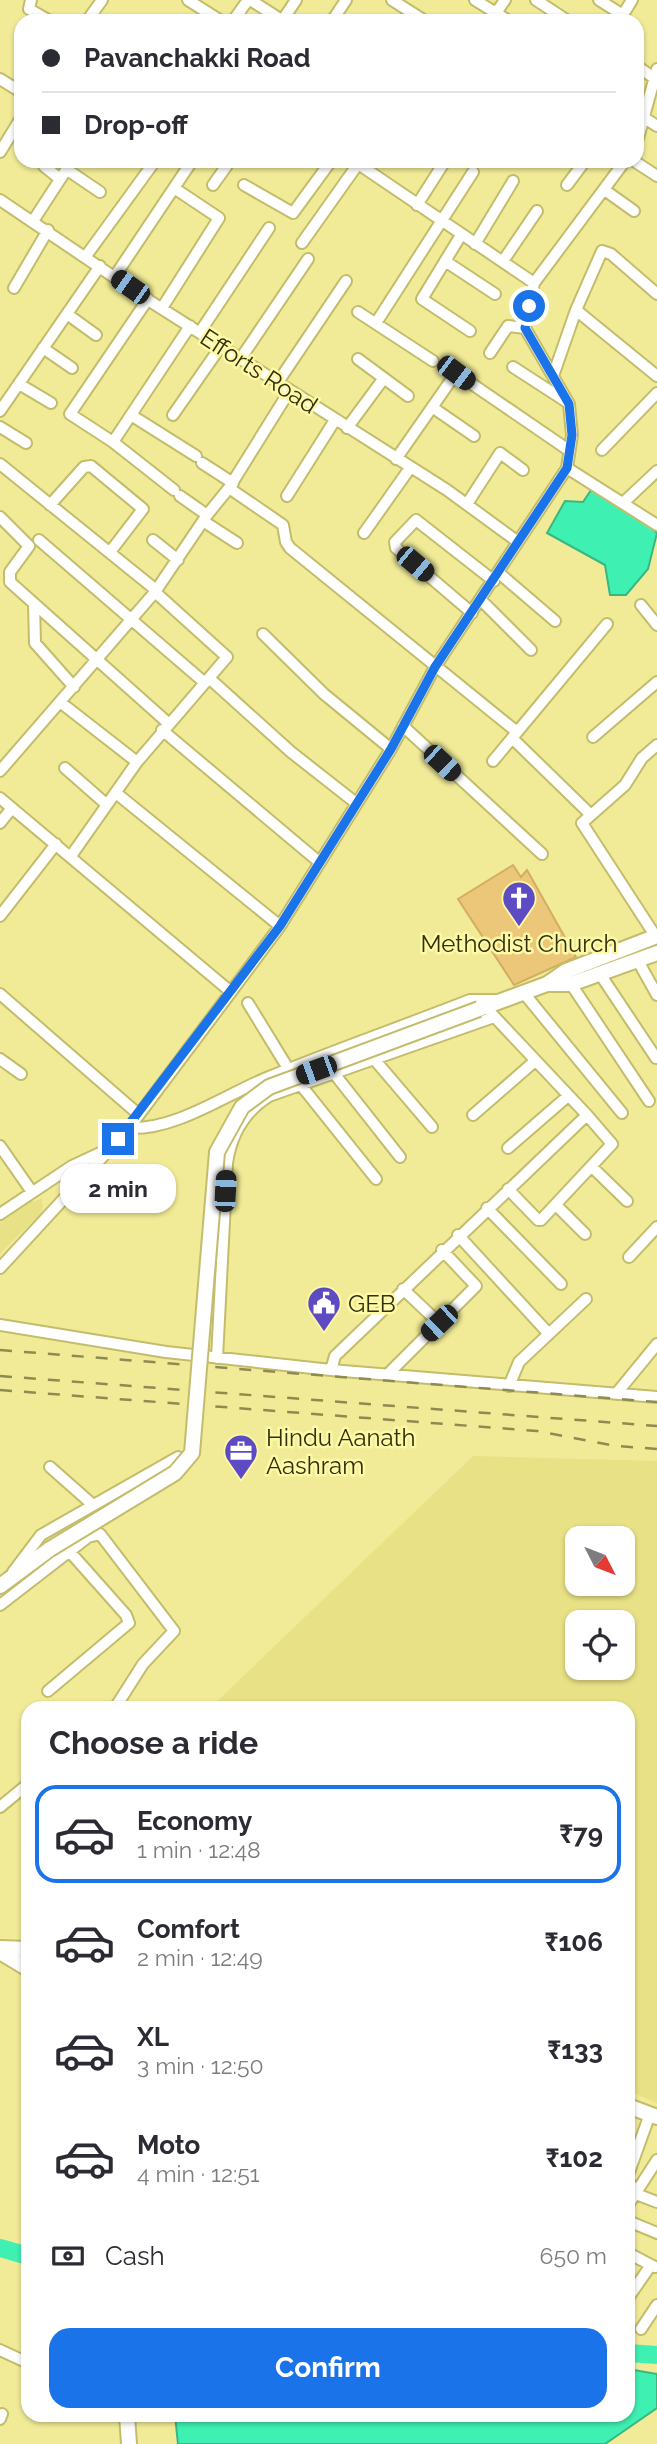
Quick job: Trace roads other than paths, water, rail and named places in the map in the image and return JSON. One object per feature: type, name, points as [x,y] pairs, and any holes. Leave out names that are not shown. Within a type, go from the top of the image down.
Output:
[{"type":"main road","points":[[5,1582],[50,1549],[175,1473],[192,1453],[217,1152],[242,1107],[269,1087],[486,1010],[500,1000],[547,984],[566,971],[656,936]]},
{"type":"main road","points":[[547,984],[571,984],[657,953]]},
{"type":"main road","points":[[0,1950],[21,1949]]},
{"type":"main road","points":[[0,1950],[21,1964]]},
{"type":"main road","points":[[635,2109],[653,2115]]},
{"type":"main road","points":[[127,2422],[129,2444]]},
{"type":"street","points":[[31,0],[29,9],[38,14]]},
{"type":"street","points":[[188,0],[210,14]]},
{"type":"street","points":[[391,0],[413,14]]},
{"type":"street","points":[[475,0],[496,13],[505,0]]},
{"type":"street","points":[[536,0],[557,14]]},
{"type":"street","points":[[599,0],[616,14]]},
{"type":"street","points":[[250,1],[271,14]]},
{"type":"street","points":[[644,105],[656,73]]},
{"type":"street","points":[[644,112],[657,126]]},
{"type":"street","points":[[0,152],[14,129]]},
{"type":"street","points":[[86,256],[150,168]]},
{"type":"street","points":[[115,276],[187,168]]},
{"type":"street","points":[[213,185],[225,168]]},
{"type":"street","points":[[244,185],[293,214],[326,168]]},
{"type":"street","points":[[302,243],[360,168]]},
{"type":"street","points":[[368,168],[417,205],[534,283]]},
{"type":"street","points":[[417,205],[441,168]]},
{"type":"street","points":[[567,186],[579,168]]},
{"type":"street","points":[[0,1268],[129,1128],[137,1113],[280,926],[391,749],[435,667],[567,468],[567,449],[572,435],[569,404],[525,328],[534,283],[606,191],[621,168]]},
{"type":"street","points":[[33,221],[66,170],[100,192]]},
{"type":"street","points":[[376,323],[473,172]]},
{"type":"street","points":[[475,244],[513,181]]},
{"type":"street","points":[[162,308],[219,218],[174,188]]},
{"type":"street","points":[[606,191],[634,211]]},
{"type":"street","name":"Efforts Road","points":[[0,200],[148,299],[467,504],[518,541]]},
{"type":"street","points":[[503,261],[537,211]]},
{"type":"street","points":[[113,442],[270,228]]},
{"type":"street","points":[[15,288],[48,230]]},
{"type":"street","points":[[461,235],[422,299],[470,331]]},
{"type":"street","points":[[553,376],[576,310],[602,251],[611,254],[657,294]]},
{"type":"street","points":[[241,358],[308,259]]},
{"type":"street","points":[[445,261],[495,294]]},
{"type":"street","points":[[0,411],[100,266]]},
{"type":"street","points":[[278,382],[346,281]]},
{"type":"street","points":[[148,299],[70,414],[113,442],[237,543]]},
{"type":"street","points":[[576,310],[611,335],[657,376]]},
{"type":"street","points":[[358,312],[433,361]]},
{"type":"street","points":[[67,314],[96,335]]},
{"type":"street","points":[[490,353],[508,326],[525,328]]},
{"type":"street","points":[[173,415],[222,346]]},
{"type":"street","points":[[43,348],[72,368]]},
{"type":"street","points":[[359,359],[408,396]]},
{"type":"street","points":[[513,367],[569,404]]},
{"type":"street","points":[[396,459],[456,373],[567,449]]},
{"type":"street","points":[[347,428],[384,378]]},
{"type":"street","points":[[19,384],[51,403]]},
{"type":"street","points":[[0,771],[155,591],[231,485],[290,390]]},
{"type":"street","points":[[602,450],[657,393]]},
{"type":"street","points":[[432,407],[474,436]]},
{"type":"street","points":[[131,415],[199,459],[281,523],[290,548],[514,735],[591,815]]},
{"type":"street","points":[[287,496],[335,420]]},
{"type":"street","points":[[0,427],[26,443]]},
{"type":"street","points":[[467,504],[500,453],[523,470]]},
{"type":"street","points":[[50,505],[84,467],[91,466],[142,509],[110,552]]},
{"type":"street","points":[[364,533],[410,468]]},
{"type":"street","points":[[567,468],[657,525]]},
{"type":"street","points":[[2,469],[110,552],[227,657],[137,762],[71,856]]},
{"type":"street","points":[[623,503],[657,471]]},
{"type":"street","points":[[0,517],[29,546],[8,578],[165,727],[319,862]]},
{"type":"street","points":[[472,613],[396,548],[395,542],[413,521],[419,521],[555,621]]},
{"type":"street","points":[[39,540],[291,752],[356,803]]},
{"type":"street","points":[[153,540],[178,559]]},
{"type":"street","points":[[481,600],[531,650]]},
{"type":"street","points":[[34,604],[35,643],[74,687]]},
{"type":"street","points":[[641,605],[657,625]]},
{"type":"street","points":[[493,761],[607,624]]},
{"type":"street","points":[[263,634],[324,694],[391,749]]},
{"type":"street","points":[[593,737],[657,682]]},
{"type":"street","points":[[60,702],[137,762]]},
{"type":"street","points":[[403,726],[542,854]]},
{"type":"street","points":[[656,936],[582,823],[625,785],[642,758],[657,745]]},
{"type":"street","points":[[65,768],[106,804]]},
{"type":"street","points":[[116,793],[280,926]]},
{"type":"street","points":[[0,798],[231,992]]},
{"type":"street","points":[[0,823],[12,808]]},
{"type":"street","points":[[0,916],[56,844]]},
{"type":"street","points":[[638,961],[657,995]]},
{"type":"street","points":[[600,974],[656,1058]]},
{"type":"street","points":[[571,984],[649,1101]]},
{"type":"street","points":[[523,992],[622,1113]]},
{"type":"street","points":[[0,994],[137,1113]]},
{"type":"street","points":[[129,1128],[145,1129],[204,1107],[289,1070],[470,1000],[500,1000]]},
{"type":"street","points":[[248,1003],[289,1070]]},
{"type":"street","points":[[216,1358],[227,1163],[232,1141],[242,1122],[262,1100],[374,1059],[486,1010],[612,1144],[540,1221],[508,1189]]},
{"type":"street","points":[[0,1059],[21,1074]]},
{"type":"street","points":[[374,1059],[432,1128]]},
{"type":"street","points":[[473,1115],[535,1061]]},
{"type":"street","points":[[333,1072],[400,1157]]},
{"type":"street","points":[[300,1084],[376,1179]]},
{"type":"street","points":[[508,1148],[568,1096]]},
{"type":"street","points":[[331,1370],[335,1356],[442,1250],[587,1115]]},
{"type":"street","points":[[0,1146],[32,1192]]},
{"type":"street","points":[[0,1214],[72,1166],[107,1150]]},
{"type":"street","points":[[592,1167],[627,1201]]},
{"type":"street","points":[[556,1205],[585,1234]]},
{"type":"street","points":[[487,1208],[561,1284]]},
{"type":"street","points":[[629,1257],[657,1227]]},
{"type":"street","points":[[458,1235],[549,1334]]},
{"type":"street","points":[[387,1375],[477,1286],[442,1250]]},
{"type":"street","points":[[403,1289],[439,1323]]},
{"type":"street","points":[[509,1386],[520,1362],[586,1298]]},
{"type":"street","points":[[0,1325],[216,1358],[657,1397]]},
{"type":"street","points":[[616,1394],[657,1344]]},
{"type":"street","points":[[5,1582],[41,1535],[178,1457]]},
{"type":"street","points":[[50,1467],[93,1505]]},
{"type":"street","points":[[0,1605],[88,1537],[100,1534],[174,1631],[143,1664],[119,1701]]},
{"type":"street","points":[[48,1691],[129,1623],[126,1615],[70,1552]]},
{"type":"street","points":[[0,1807],[21,1790]]},
{"type":"street","points":[[635,2160],[653,2115]]},
{"type":"street","points":[[657,2160],[654,2172],[636,2194],[657,2202]]},
{"type":"street","points":[[635,2224],[657,2233]]},
{"type":"street","points":[[635,2257],[654,2267],[635,2290]]},
{"type":"street","points":[[641,2329],[657,2305]]},
{"type":"street","points":[[0,2350],[21,2360]]},
{"type":"waterway","points":[[0,2248],[21,2254]]},
{"type":"waterway","points":[[635,2353],[657,2355]]},
{"type":"railway","points":[[0,1350],[657,1402]]},
{"type":"railway","points":[[0,1376],[657,1426]]},
{"type":"railway","points":[[0,1390],[537,1431],[616,1446],[657,1449]]},
{"type":"place","name":"Methodist Church","points":[[519,928]]},
{"type":"place","name":"GEB","points":[[324,1333]]},
{"type":"place","name":"Hindu Aanath Aashram","points":[[241,1481]]}]
